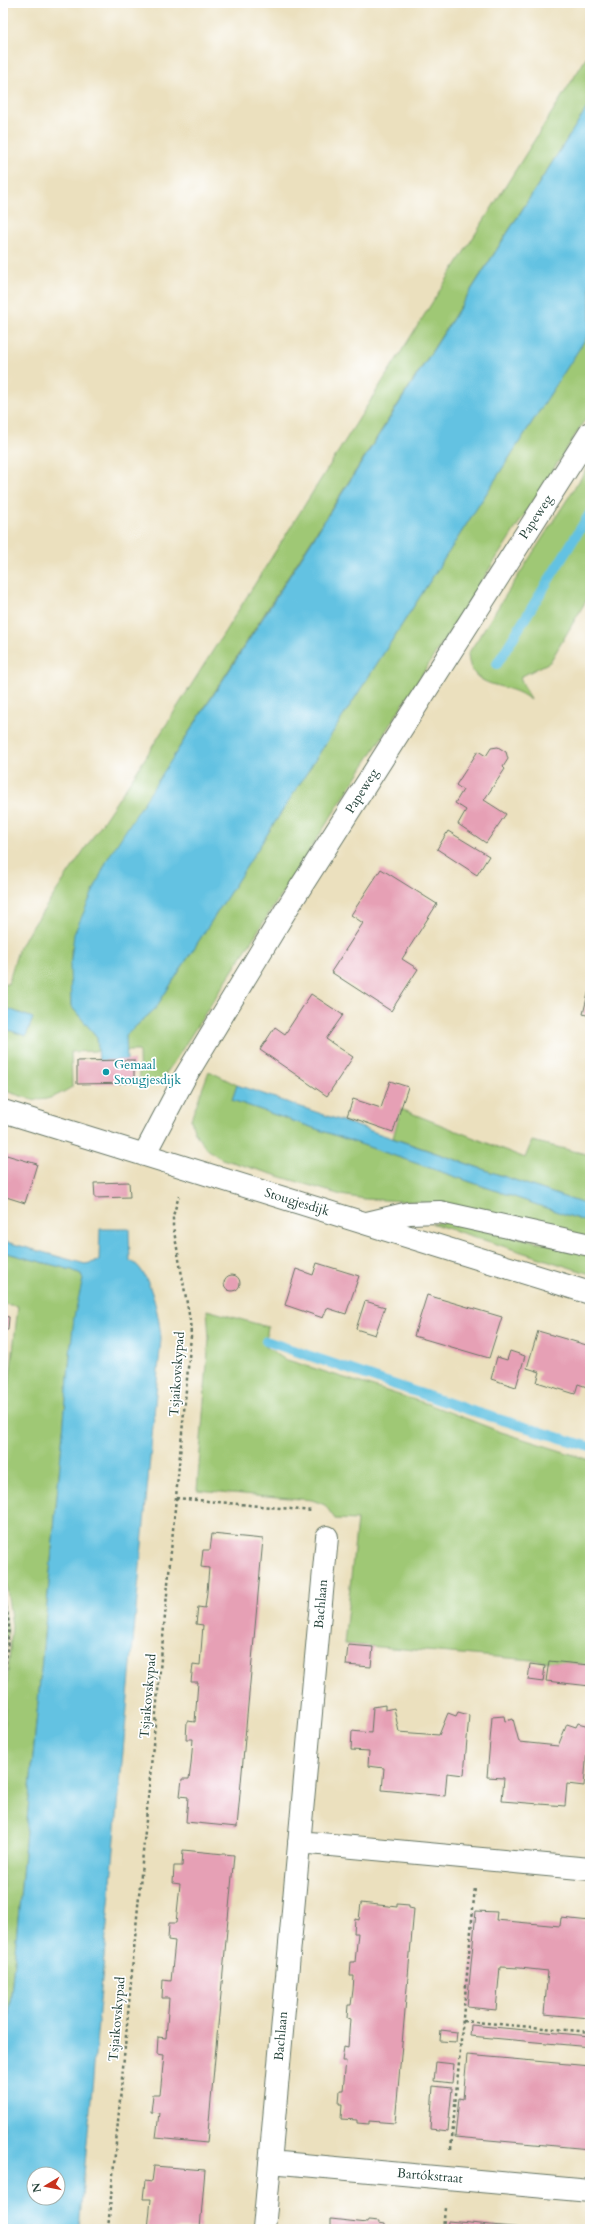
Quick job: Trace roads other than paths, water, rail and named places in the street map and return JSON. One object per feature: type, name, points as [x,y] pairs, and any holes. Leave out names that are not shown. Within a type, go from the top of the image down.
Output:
[{"type":"street","name":"Papeweg","points":[[144,1155],[185,1077],[286,910],[590,433]]},
{"type":"street","name":"Stougjesdijk","points":[[3,1111],[590,1293]]},
{"type":"street","points":[[367,1223],[409,1213],[440,1212],[590,1245]]},
{"type":"street","name":"Bachlaan","points":[[264,2229],[327,1537]]},
{"type":"street","points":[[299,1842],[590,1869]]},
{"type":"street","name":"Bartókstraat","points":[[270,2162],[590,2191]]},
{"type":"water","points":[[590,103],[590,332],[155,1009],[126,1035],[127,1060],[99,1061],[97,1037],[71,1006],[70,967],[74,934],[108,858],[254,632]]},
{"type":"water","points":[[3,1007],[33,1018],[26,1036],[3,1028]]},
{"type":"water","points":[[237,1085],[590,1206],[590,1223],[232,1100]]},
{"type":"water","points":[[100,1229],[129,1229],[130,1261],[137,1265],[143,1273],[153,1295],[159,1320],[161,1339],[79,2229],[3,2229],[3,2081],[71,1345],[74,1317],[83,1279],[81,1274],[72,1270],[3,1252],[3,1241],[85,1264],[99,1261]]},
{"type":"waterway","points":[[497,664],[590,513]]},
{"type":"waterway","points":[[266,1341],[466,1409],[590,1447]]},
{"type":"place","name":"Gemaal Stougjesdijk","points":[[106,1072]]}]
